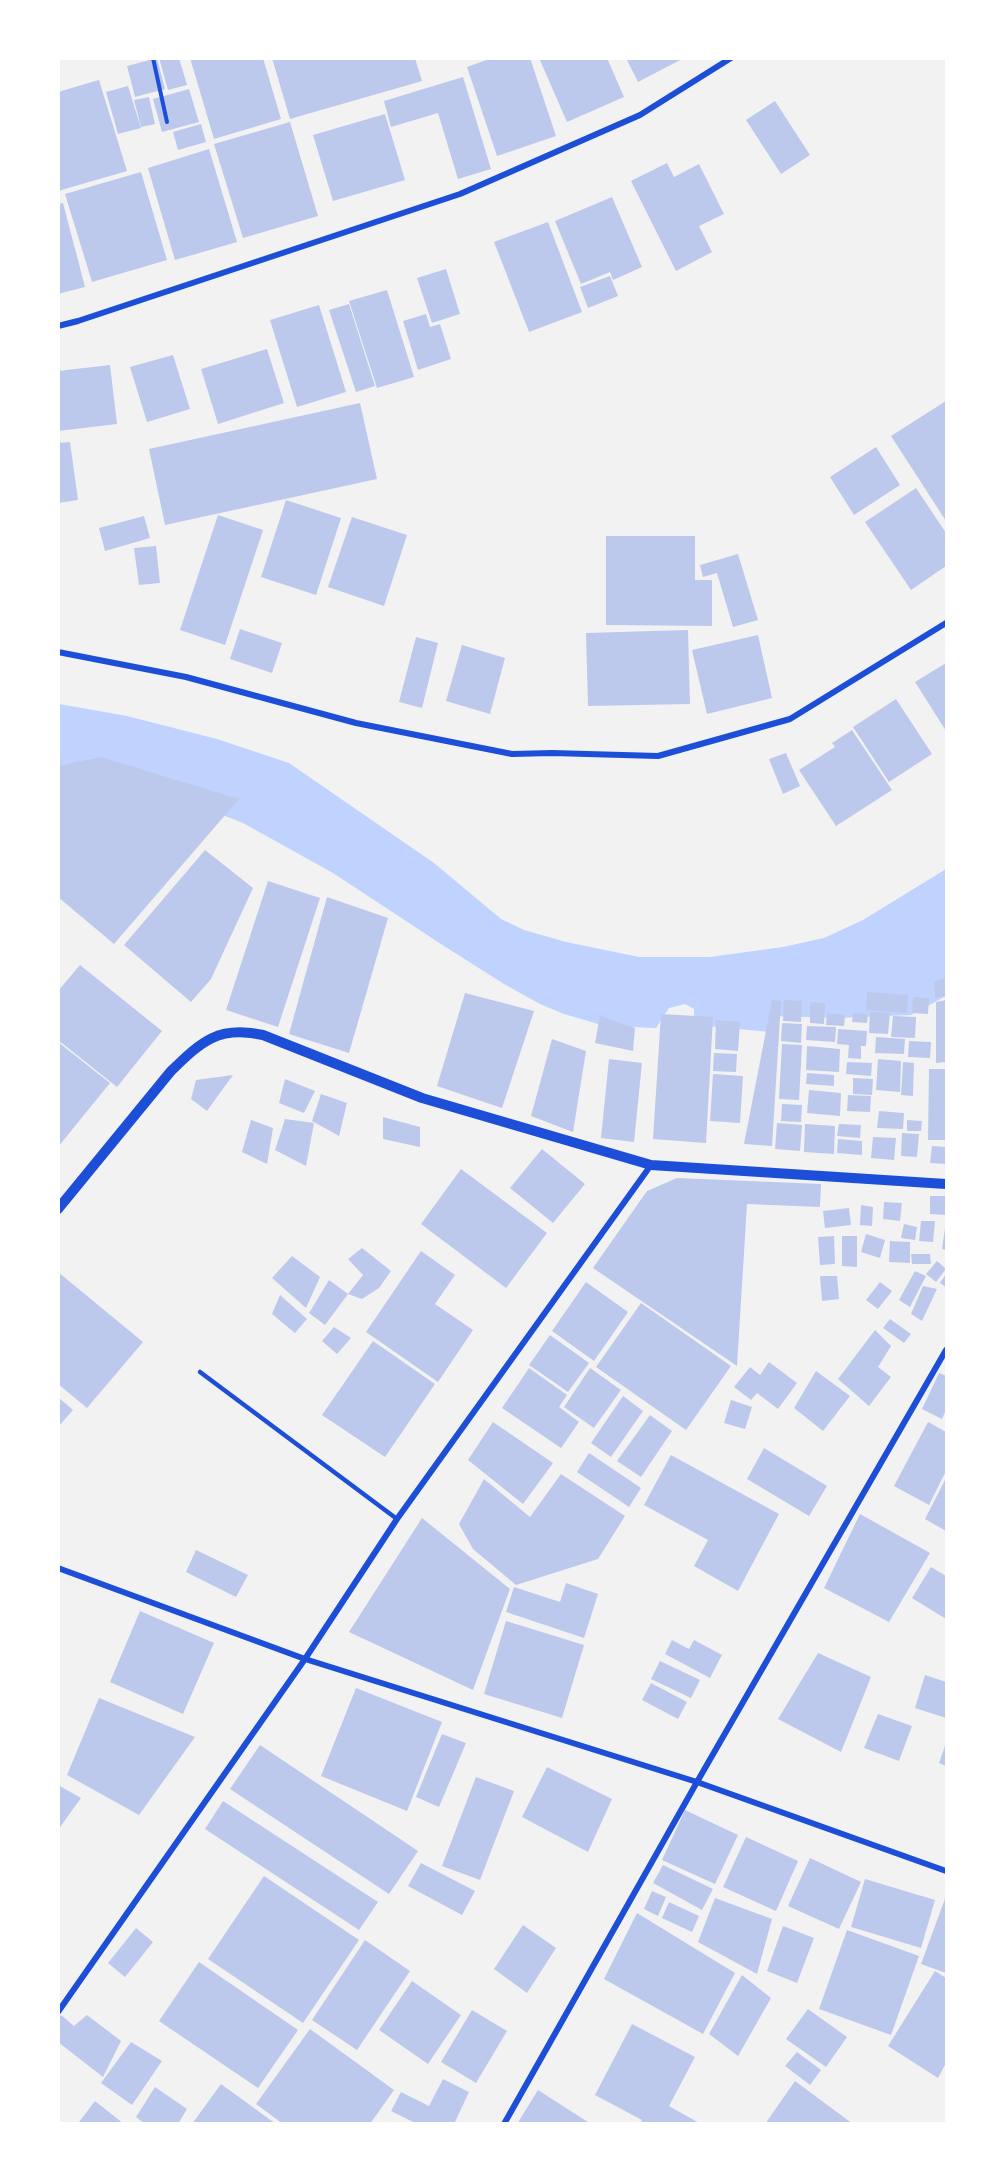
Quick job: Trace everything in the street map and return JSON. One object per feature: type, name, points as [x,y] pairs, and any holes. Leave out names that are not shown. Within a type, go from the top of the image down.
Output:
[{"type":"street","points":[[58,326],[101,314],[460,194],[640,115],[731,58]]},
{"type":"street","points":[[58,652],[186,677],[356,723],[512,754],[658,756],[790,719],[946,623]]},
{"type":"street","points":[[58,1209],[171,1071],[192,1051],[214,1036],[242,1030],[263,1035],[422,1098],[651,1166],[946,1184]]},
{"type":"street","points":[[58,2012],[305,1659],[397,1519],[651,1166]]},
{"type":"street","points":[[504,2124],[697,1782],[946,1350]]},
{"type":"street","points":[[58,1568],[305,1659],[697,1782],[946,1871]]},
{"type":"lane","points":[[200,1372],[397,1519]]},
{"type":"path","points":[[153,58],[167,122]]},
{"type":"water","points":[[59,704],[127,716],[217,739],[289,763],[434,863],[501,919],[524,930],[566,942],[639,957],[710,957],[783,947],[824,938],[863,920],[946,869],[946,996],[911,1015],[836,1018],[772,1016],[771,1032],[694,1025],[694,1009],[685,1004],[669,1008],[656,1028],[605,1026],[564,1014],[504,984],[333,873],[243,823],[133,780],[59,780]]},
{"type":"building","points":[[157,58],[165,89],[135,97],[127,66]]},
{"type":"building","points":[[159,58],[179,58],[187,85],[168,90]]},
{"type":"building","points":[[190,58],[263,58],[281,119],[214,139]]},
{"type":"building","points":[[272,58],[415,58],[422,81],[290,119]]},
{"type":"building","points":[[492,58],[530,58],[556,136],[497,156],[467,67]]},
{"type":"building","points":[[539,58],[607,58],[624,97],[567,122]]},
{"type":"building","points":[[626,58],[684,58],[638,82]]},
{"type":"building","points":[[463,77],[491,169],[458,179],[438,113],[391,127],[384,101]]},
{"type":"building","points":[[99,80],[127,171],[58,191],[58,92]]},
{"type":"building","points":[[128,86],[141,128],[118,134],[106,92]]},
{"type":"building","points":[[189,89],[199,122],[162,132],[153,99]]},
{"type":"building","points":[[149,97],[155,124],[141,127],[134,100]]},
{"type":"building","points":[[775,101],[810,155],[781,174],[746,120]]},
{"type":"building","points":[[385,114],[405,180],[333,201],[313,135]]},
{"type":"building","points":[[290,122],[318,216],[243,238],[214,144]]},
{"type":"building","points":[[201,124],[206,142],[178,150],[173,132]]},
{"type":"building","points":[[209,149],[237,242],[175,260],[148,168]]},
{"type":"building","points":[[667,163],[674,177],[699,164],[724,214],[699,226],[712,252],[676,271],[631,181]]},
{"type":"building","points":[[141,172],[167,260],[92,282],[65,194]]},
{"type":"building","points":[[612,197],[642,267],[613,280],[610,272],[581,284],[555,221]]},
{"type":"building","points":[[63,203],[85,287],[58,294],[58,204]]},
{"type":"building","points":[[548,222],[582,312],[529,332],[494,242]]},
{"type":"building","points":[[446,269],[460,314],[432,323],[417,278]]},
{"type":"building","points":[[610,276],[618,296],[588,308],[580,287]]},
{"type":"building","points":[[387,290],[414,377],[377,388],[349,301]]},
{"type":"building","points":[[349,304],[375,386],[356,392],[329,310]]},
{"type":"building","points":[[319,305],[346,392],[297,407],[270,320]]},
{"type":"building","points":[[426,314],[430,327],[440,324],[451,359],[418,370],[403,321]]},
{"type":"building","points":[[267,349],[284,403],[218,424],[201,369]]},
{"type":"building","points":[[173,355],[190,409],[147,422],[130,367]]},
{"type":"building","points":[[110,365],[117,424],[58,431],[58,371]]},
{"type":"building","points":[[946,401],[946,521],[891,436]]},
{"type":"building","points":[[360,403],[377,479],[165,525],[149,449]]},
{"type":"building","points":[[70,442],[78,500],[58,503],[58,443]]},
{"type":"building","points":[[876,447],[900,485],[854,515],[830,477]]},
{"type":"building","points":[[916,488],[946,533],[946,566],[911,590],[865,522]]},
{"type":"building","points":[[286,500],[341,518],[316,595],[261,577]]},
{"type":"building","points":[[218,515],[263,530],[225,645],[180,630]]},
{"type":"building","points":[[144,516],[150,538],[105,551],[99,528]]},
{"type":"building","points":[[352,517],[407,535],[384,606],[328,587]]},
{"type":"building","points":[[606,536],[695,536],[695,580],[712,580],[712,626],[606,625]]},
{"type":"building","points":[[156,546],[160,583],[139,585],[134,548]]},
{"type":"building","points":[[738,554],[758,620],[733,627],[717,573],[703,577],[700,565]]},
{"type":"building","points":[[240,629],[282,643],[272,673],[230,659]]},
{"type":"building","points":[[688,630],[690,704],[588,706],[586,633]]},
{"type":"building","points":[[758,635],[772,698],[707,714],[692,650]]},
{"type":"building","points":[[416,637],[438,643],[422,708],[399,702]]},
{"type":"building","points":[[462,645],[505,658],[490,714],[446,701]]},
{"type":"building","points":[[946,663],[946,731],[915,682]]},
{"type":"building","points":[[896,699],[932,754],[889,782],[853,727]]},
{"type":"building","points":[[852,730],[892,790],[836,826],[799,770],[835,747],[832,743]]},
{"type":"building","points":[[786,753],[800,786],[783,794],[769,759]]},
{"type":"building","points":[[101,757],[239,799],[114,944],[58,897],[58,766]]},
{"type":"building","points":[[205,850],[253,888],[211,979],[191,1002],[124,945]]},
{"type":"building","points":[[268,881],[320,898],[278,1027],[226,1010]]},
{"type":"building","points":[[327,897],[388,918],[349,1053],[289,1034]]},
{"type":"building","points":[[80,965],[162,1031],[117,1087],[58,1040],[58,991]]},
{"type":"building","points":[[946,977],[946,996],[935,998],[934,982]]},
{"type":"building","points":[[867,992],[908,995],[907,1013],[866,1010]]},
{"type":"building","points":[[465,993],[534,1011],[502,1108],[437,1086]]},
{"type":"building","points":[[913,997],[929,998],[928,1014],[912,1013]]},
{"type":"building","points":[[772,1000],[781,1001],[772,1146],[744,1144]]},
{"type":"building","points":[[784,1000],[802,1001],[801,1022],[783,1021]]},
{"type":"building","points":[[946,1000],[946,1062],[936,1063],[936,1002]]},
{"type":"building","points":[[810,1002],[825,1003],[824,1024],[810,1023]]},
{"type":"building","points":[[870,1012],[890,1013],[888,1034],[869,1033]]},
{"type":"building","points":[[827,1013],[845,1015],[844,1026],[826,1025]]},
{"type":"building","points":[[853,1013],[868,1014],[867,1023],[852,1022]]},
{"type":"building","points":[[661,1014],[713,1017],[706,1143],[653,1139]]},
{"type":"building","points":[[600,1016],[635,1028],[633,1051],[595,1043]]},
{"type":"building","points":[[893,1016],[916,1017],[915,1038],[891,1037]]},
{"type":"building","points":[[716,1020],[740,1022],[738,1051],[715,1049]]},
{"type":"building","points":[[782,1023],[802,1024],[801,1043],[781,1041]]},
{"type":"building","points":[[807,1026],[836,1027],[835,1042],[806,1040]]},
{"type":"building","points":[[838,1029],[867,1031],[866,1046],[861,1046],[861,1059],[848,1058],[849,1045],[837,1044]]},
{"type":"building","points":[[876,1037],[905,1039],[904,1054],[875,1053]]},
{"type":"building","points":[[552,1039],[586,1051],[573,1132],[531,1116]]},
{"type":"building","points":[[909,1041],[931,1042],[930,1058],[908,1057]]},
{"type":"building","points":[[58,1042],[110,1083],[58,1147]]},
{"type":"building","points":[[782,1044],[802,1045],[799,1100],[779,1099]]},
{"type":"building","points":[[807,1046],[840,1049],[839,1072],[806,1070]]},
{"type":"building","points":[[714,1053],[737,1054],[736,1072],[713,1071]]},
{"type":"building","points":[[609,1059],[642,1063],[634,1142],[601,1138]]},
{"type":"building","points":[[878,1059],[901,1061],[900,1092],[876,1090]]},
{"type":"building","points":[[847,1062],[872,1063],[871,1076],[846,1074]]},
{"type":"building","points":[[903,1062],[914,1063],[913,1096],[901,1095]]},
{"type":"building","points":[[929,1069],[946,1069],[946,1140],[928,1140]]},
{"type":"building","points":[[807,1073],[834,1075],[834,1086],[806,1084]]},
{"type":"building","points":[[713,1074],[743,1076],[740,1123],[710,1121]]},
{"type":"building","points":[[233,1075],[207,1111],[191,1099],[196,1080]]},
{"type":"building","points":[[853,1078],[873,1079],[872,1095],[853,1094]]},
{"type":"building","points":[[285,1079],[315,1091],[304,1113],[279,1103]]},
{"type":"building","points":[[809,1090],[841,1093],[840,1116],[807,1113]]},
{"type":"building","points":[[321,1094],[347,1103],[339,1136],[312,1121]]},
{"type":"building","points":[[848,1095],[871,1096],[870,1112],[847,1111]]},
{"type":"building","points":[[782,1104],[802,1105],[801,1122],[781,1121]]},
{"type":"building","points":[[879,1111],[904,1113],[903,1129],[877,1128]]},
{"type":"building","points":[[383,1117],[420,1127],[420,1147],[383,1139]]},
{"type":"building","points":[[285,1119],[314,1123],[306,1166],[275,1150]]},
{"type":"building","points":[[251,1120],[273,1128],[267,1164],[242,1152]]},
{"type":"building","points":[[907,1120],[922,1121],[921,1131],[907,1131]]},
{"type":"building","points":[[777,1123],[802,1125],[800,1151],[775,1149]]},
{"type":"building","points":[[805,1124],[835,1126],[834,1154],[804,1152]]},
{"type":"building","points":[[839,1124],[861,1125],[860,1138],[837,1136]]},
{"type":"building","points":[[902,1133],[919,1134],[917,1157],[901,1156]]},
{"type":"building","points":[[873,1137],[896,1138],[894,1160],[871,1158]]},
{"type":"building","points":[[838,1139],[862,1141],[862,1155],[837,1153]]},
{"type":"building","points":[[932,1146],[946,1147],[946,1164],[930,1163]]},
{"type":"building","points":[[542,1149],[585,1184],[553,1223],[510,1188]]},
{"type":"building","points":[[461,1169],[547,1233],[506,1288],[421,1224]]},
{"type":"building","points":[[677,1178],[821,1184],[820,1207],[747,1204],[737,1366],[593,1268],[647,1191]]},
{"type":"building","points":[[930,1196],[946,1196],[946,1215],[930,1214]]},
{"type":"building","points":[[884,1202],[902,1203],[900,1221],[883,1219]]},
{"type":"building","points":[[861,1205],[873,1207],[872,1226],[860,1225]]},
{"type":"building","points":[[849,1208],[851,1225],[825,1228],[823,1211]]},
{"type":"building","points":[[921,1221],[935,1221],[933,1242],[919,1241]]},
{"type":"building","points":[[904,1224],[917,1227],[915,1240],[901,1238]]},
{"type":"building","points":[[946,1229],[946,1250],[942,1249]]},
{"type":"building","points":[[866,1234],[885,1240],[880,1258],[861,1252]]},
{"type":"building","points":[[834,1236],[835,1264],[820,1265],[818,1237]]},
{"type":"building","points":[[842,1236],[857,1236],[857,1267],[842,1266]]},
{"type":"building","points":[[890,1241],[910,1242],[910,1263],[889,1262]]},
{"type":"building","points":[[362,1248],[391,1271],[379,1288],[362,1299],[348,1294],[363,1275],[348,1259]]},
{"type":"building","points":[[421,1251],[455,1275],[435,1304],[473,1330],[438,1382],[366,1332]]},
{"type":"building","points":[[911,1254],[930,1254],[931,1264],[912,1264]]},
{"type":"building","points":[[292,1256],[320,1277],[306,1308],[272,1278]]},
{"type":"building","points":[[937,1261],[946,1269],[936,1282],[926,1274]]},
{"type":"building","points":[[915,1271],[926,1276],[910,1307],[899,1300]]},
{"type":"building","points":[[58,1272],[143,1342],[87,1408],[58,1384]]},
{"type":"building","points":[[946,1274],[946,1287],[940,1283]]},
{"type":"building","points":[[820,1276],[837,1276],[839,1299],[822,1301]]},
{"type":"building","points":[[329,1280],[348,1294],[325,1325],[309,1313]]},
{"type":"building","points":[[586,1282],[628,1312],[594,1361],[552,1331]]},
{"type":"building","points":[[880,1282],[892,1291],[878,1309],[866,1300]]},
{"type":"building","points":[[923,1286],[937,1289],[922,1321],[911,1314]]},
{"type":"building","points":[[280,1295],[307,1319],[295,1333],[272,1314]]},
{"type":"building","points":[[641,1303],[731,1366],[686,1430],[596,1367]]},
{"type":"building","points":[[890,1319],[911,1334],[904,1343],[883,1328]]},
{"type":"building","points":[[334,1327],[351,1338],[337,1354],[322,1341]]},
{"type":"building","points":[[875,1330],[891,1346],[878,1367],[891,1377],[869,1406],[838,1379]]},
{"type":"building","points":[[550,1335],[589,1363],[568,1392],[529,1365]]},
{"type":"building","points":[[373,1341],[435,1384],[385,1457],[322,1415]]},
{"type":"building","points":[[769,1362],[797,1383],[778,1409],[757,1393],[751,1400],[734,1387],[750,1367],[760,1375]]},
{"type":"building","points":[[529,1368],[567,1395],[559,1407],[579,1422],[561,1448],[502,1408]]},
{"type":"building","points":[[590,1368],[621,1390],[594,1428],[564,1407]]},
{"type":"building","points":[[816,1371],[850,1396],[823,1431],[794,1408]]},
{"type":"building","points":[[939,1373],[946,1376],[946,1410],[942,1419],[922,1409]]},
{"type":"building","points":[[623,1396],[643,1411],[611,1457],[591,1443]]},
{"type":"building","points":[[58,1397],[73,1410],[58,1427]]},
{"type":"building","points":[[731,1400],[752,1407],[745,1429],[724,1423]]},
{"type":"building","points":[[650,1415],[672,1431],[641,1477],[617,1461]]},
{"type":"building","points":[[493,1422],[553,1463],[523,1504],[468,1460]]},
{"type":"building","points":[[928,1422],[946,1432],[946,1471],[929,1505],[894,1486]]},
{"type":"building","points":[[764,1448],[827,1486],[809,1516],[747,1479]]},
{"type":"building","points":[[589,1453],[641,1488],[629,1507],[577,1472]]},
{"type":"building","points":[[671,1455],[779,1514],[738,1591],[694,1566],[708,1540],[644,1505]]},
{"type":"building","points":[[561,1474],[625,1516],[598,1559],[516,1585],[473,1549],[459,1524],[484,1479],[530,1517]]},
{"type":"building","points":[[946,1478],[946,1531],[925,1519]]},
{"type":"building","points":[[860,1514],[930,1553],[889,1622],[824,1588]]},
{"type":"building","points":[[422,1518],[510,1589],[473,1690],[349,1632]]},
{"type":"building","points":[[196,1550],[248,1575],[236,1597],[186,1572]]},
{"type":"building","points":[[931,1567],[946,1576],[946,1619],[912,1598]]},
{"type":"building","points":[[566,1583],[598,1594],[584,1638],[506,1612],[514,1587],[560,1602]]},
{"type":"building","points":[[140,1611],[214,1643],[183,1714],[110,1682]]},
{"type":"building","points":[[506,1621],[584,1645],[562,1718],[484,1694]]},
{"type":"building","points":[[672,1640],[689,1649],[694,1640],[722,1655],[710,1678],[665,1654]]},
{"type":"building","points":[[818,1653],[871,1677],[841,1752],[778,1719]]},
{"type":"building","points":[[660,1661],[700,1680],[691,1698],[651,1679]]},
{"type":"building","points":[[925,1675],[946,1682],[946,1718],[915,1708]]},
{"type":"building","points":[[651,1683],[687,1702],[678,1719],[642,1700]]},
{"type":"building","points":[[356,1688],[442,1722],[407,1811],[321,1776]]},
{"type":"building","points":[[99,1698],[195,1737],[139,1815],[67,1775]]},
{"type":"building","points":[[878,1714],[912,1726],[899,1761],[864,1748]]},
{"type":"building","points":[[442,1734],[466,1743],[439,1807],[416,1797]]},
{"type":"building","points":[[946,1743],[946,1766],[939,1763]]},
{"type":"building","points":[[260,1745],[418,1851],[389,1894],[230,1789]]},
{"type":"building","points":[[547,1767],[612,1799],[588,1852],[522,1817]]},
{"type":"building","points":[[476,1777],[514,1791],[480,1880],[442,1866]]},
{"type":"building","points":[[58,1785],[81,1798],[58,1830]]},
{"type":"building","points":[[223,1801],[378,1902],[359,1930],[205,1829]]},
{"type":"building","points":[[685,1810],[738,1835],[715,1884],[662,1860]]},
{"type":"building","points":[[746,1837],[798,1861],[776,1911],[723,1887]]},
{"type":"building","points":[[810,1858],[861,1882],[839,1929],[788,1906]]},
{"type":"building","points":[[421,1863],[475,1891],[462,1915],[408,1886]]},
{"type":"building","points":[[663,1865],[713,1889],[702,1910],[653,1883]]},
{"type":"building","points":[[264,1876],[359,1940],[303,2023],[208,1959]]},
{"type":"building","points":[[865,1879],[935,1900],[921,1948],[851,1927]]},
{"type":"building","points":[[652,1891],[666,1897],[658,1916],[644,1909]]},
{"type":"building","points":[[946,1896],[946,1973],[921,1964]]},
{"type":"building","points":[[715,1898],[772,1919],[757,1974],[698,1942]]},
{"type":"building","points":[[669,1902],[699,1916],[692,1932],[662,1918]]},
{"type":"building","points":[[637,1913],[735,1973],[703,2034],[604,1979]]},
{"type":"building","points":[[523,1925],[556,1948],[527,1993],[494,1969]]},
{"type":"building","points":[[783,1926],[814,1938],[797,1983],[767,1971]]},
{"type":"building","points":[[136,1928],[153,1942],[125,1977],[108,1963]]},
{"type":"building","points":[[847,1930],[919,1956],[891,2035],[819,2009]]},
{"type":"building","points":[[365,1940],[410,1971],[357,2050],[312,2020]]},
{"type":"building","points":[[199,1962],[298,2030],[258,2088],[159,2021]]},
{"type":"building","points":[[935,1971],[946,1978],[946,2063],[938,2078],[888,2046]]},
{"type":"building","points":[[742,1975],[771,1998],[738,2056],[709,2034]]},
{"type":"building","points":[[412,1981],[461,2015],[428,2064],[379,2030]]},
{"type":"building","points":[[808,2009],[847,2037],[826,2067],[786,2039]]},
{"type":"building","points":[[472,2010],[507,2031],[476,2083],[441,2062]]},
{"type":"building","points":[[61,2015],[74,2026],[87,2015],[121,2041],[103,2077],[58,2042],[58,2019]]},
{"type":"building","points":[[632,2024],[695,2057],[669,2106],[701,2124],[640,2124],[642,2120],[595,2095]]},
{"type":"building","points":[[310,2029],[394,2090],[370,2124],[283,2124],[256,2104]]},
{"type":"building","points":[[131,2042],[162,2061],[132,2105],[101,2083]]},
{"type":"building","points":[[797,2052],[821,2070],[810,2085],[785,2066]]},
{"type":"building","points":[[443,2079],[469,2092],[454,2124],[417,2124],[391,2111],[401,2092],[429,2106]]},
{"type":"building","points":[[795,2081],[853,2124],[765,2124]]},
{"type":"building","points":[[221,2084],[276,2124],[192,2124]]},
{"type":"building","points":[[155,2087],[187,2109],[178,2124],[145,2124],[136,2117]]},
{"type":"building","points":[[538,2090],[591,2124],[517,2124]]},
{"type":"building","points":[[95,2101],[124,2124],[81,2124],[79,2122]]}]
